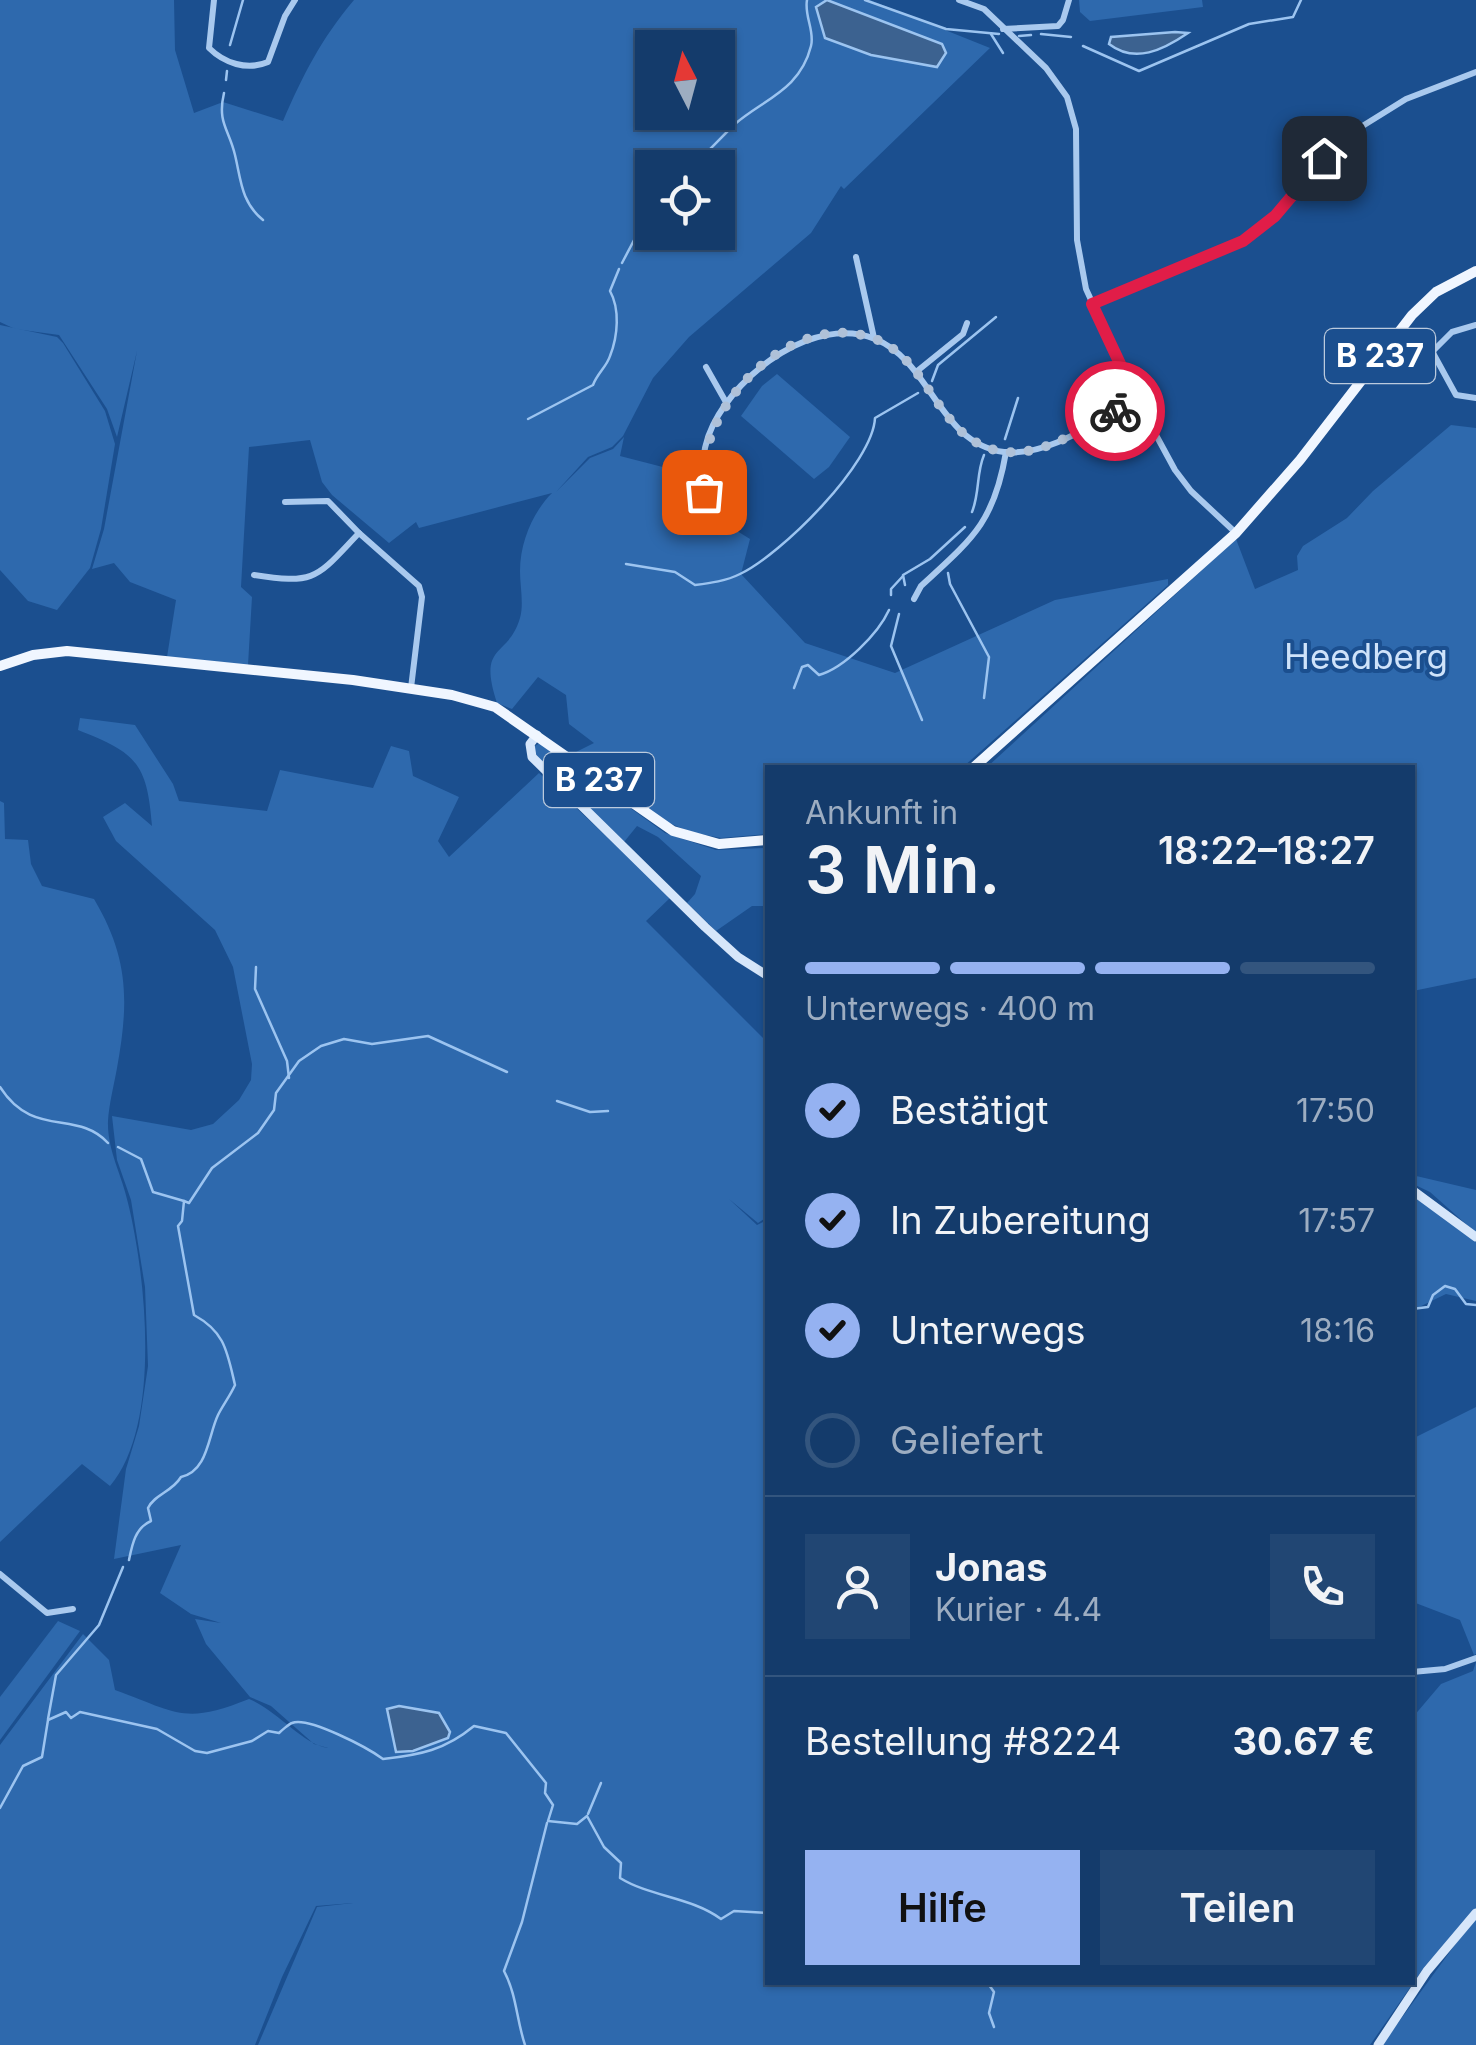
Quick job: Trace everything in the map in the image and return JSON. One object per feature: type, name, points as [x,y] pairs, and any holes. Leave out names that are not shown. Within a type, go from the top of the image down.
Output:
[{"type":"main road","name":"B 237","points":[[976,765],[1236,532],[1300,460],[1412,315],[1436,292],[1476,270]]},
{"type":"main road","name":"B 237","points":[[0,666],[32,655],[67,651],[410,688],[494,707],[674,831],[720,844],[765,840]]},
{"type":"street","points":[[214,0],[208,48],[232,62],[257,67],[268,62],[284,16],[295,0]]},
{"type":"street","points":[[960,0],[973,4],[1052,74],[1071,106],[1076,128],[1079,254],[1092,304],[1137,400],[1182,481],[1236,532]]},
{"type":"street","points":[[1002,28],[1058,26],[1064,20],[1069,0]]},
{"type":"street","points":[[1092,304],[1243,241],[1275,216],[1340,140],[1406,99],[1476,72]]},
{"type":"street","points":[[856,257],[874,338]]},
{"type":"street","points":[[916,372],[964,334],[967,323]]},
{"type":"street","points":[[1383,352],[1398,364],[1420,364],[1452,332],[1476,325]]},
{"type":"street","points":[[704,492],[702,462],[712,426],[727,404],[770,359],[790,346],[832,334],[874,338],[916,372],[946,416],[971,440],[1006,452],[1029,452],[1056,442],[1137,400]]},
{"type":"street","points":[[1433,353],[1456,395],[1476,398]]},
{"type":"street","points":[[706,368],[727,404]]},
{"type":"street","points":[[914,599],[984,522],[993,506],[1006,452]]},
{"type":"street","points":[[285,502],[328,502],[419,586],[422,597],[410,688]]},
{"type":"street","points":[[254,575],[286,580],[318,576],[359,533]]},
{"type":"street","points":[[537,734],[530,744],[532,757],[738,957],[765,974]]},
{"type":"street","points":[[1415,1192],[1476,1238]]},
{"type":"street","points":[[0,1574],[47,1613],[73,1608]]},
{"type":"street","points":[[1415,1672],[1445,1669],[1476,1658]]},
{"type":"street","points":[[1378,2045],[1426,1971],[1476,1913]]},
{"type":"green space","points":[[0,0],[174,0],[175,50],[194,113],[223,102],[283,121],[314,58],[354,0],[870,0],[990,48],[844,189],[841,186],[811,233],[689,337],[653,378],[623,436],[612,447],[588,457],[556,492],[590,458],[613,449],[624,437],[620,456],[690,474],[691,497],[750,539],[741,574],[805,643],[895,673],[1055,600],[1168,579],[1168,585],[965,765],[765,765],[765,834],[721,838],[690,832],[665,821],[570,755],[594,743],[569,724],[566,695],[538,677],[512,709],[497,703],[490,670],[492,660],[515,631],[520,618],[522,549],[534,518],[552,493],[419,528],[416,522],[389,543],[322,482],[310,440],[249,447],[241,587],[252,597],[248,665],[167,657],[176,600],[130,582],[114,563],[92,569],[104,529],[137,351],[117,437],[107,409],[59,335],[15,329],[0,322]]},
{"type":"green space","points":[[1079,0],[1202,0],[1203,7],[1090,21],[1080,12]]},
{"type":"green space","points":[[0,325],[57,337],[63,343],[105,411],[115,444],[101,529],[90,568],[57,610],[28,601],[0,570]]},
{"type":"green space","points":[[777,374],[850,437],[829,467],[814,479],[741,416],[762,386]]},
{"type":"green space","name":"Heedberg","points":[[1451,425],[1476,428],[1476,978],[1415,991],[1415,765],[989,765],[1236,539],[1255,589],[1298,570],[1297,556],[1303,546],[1347,518]]},
{"type":"green space","points":[[80,718],[135,725],[173,784],[179,801],[267,811],[280,770],[373,788],[391,746],[409,751],[413,776],[459,797],[438,841],[449,857],[539,773],[671,897],[646,921],[765,1040],[765,1218],[758,1223],[729,1199],[757,1225],[765,1221],[765,1985],[1412,1985],[1370,2045],[258,2045],[317,1907],[353,1903],[316,1906],[255,2045],[0,2045],[0,1745],[83,1634],[109,1660],[115,1690],[168,1710],[195,1714],[249,1699],[311,1742],[271,1706],[250,1697],[206,1644],[195,1619],[221,1623],[191,1614],[160,1593],[181,1545],[114,1559],[126,1469],[139,1426],[148,1366],[145,1287],[131,1200],[117,1160],[112,1116],[191,1130],[213,1124],[239,1100],[251,1080],[252,1064],[233,967],[215,930],[116,841],[103,817],[125,803],[152,826],[142,774],[126,754],[78,730]]},
{"type":"green space","points":[[540,743],[665,833],[716,850],[765,848],[765,906],[752,906],[716,931],[687,903],[701,876],[658,837],[637,826],[624,842],[535,757],[533,747]]},
{"type":"green space","points":[[0,801],[4,803],[5,839],[28,840],[31,864],[42,886],[94,899],[120,961],[123,1022],[108,1132],[135,1234],[145,1349],[137,1426],[126,1459],[110,1486],[82,1464],[0,1542]]},
{"type":"green space","points":[[1415,1176],[1476,1190],[1476,1233],[1430,1192],[1415,1185]]},
{"type":"green space","points":[[1415,1195],[1476,1242],[1476,1301],[1446,1294],[1415,1309]]},
{"type":"green space","points":[[1476,1407],[1474,1655],[1460,1620],[1415,1603],[1415,1438]]},
{"type":"green space","points":[[58,1621],[80,1631],[0,1740],[0,1697]]},
{"type":"green space","points":[[1476,1662],[1476,2045],[1382,2045],[1465,1931],[1465,1921],[1415,1980],[1415,1715],[1441,1684],[1473,1671]]},
{"type":"shaded area","points":[[827,0],[942,44],[946,53],[937,67],[871,55],[825,38],[816,7]]},
{"type":"shaded area","points":[[1188,33],[1169,45],[1139,54],[1109,44],[1111,37]]},
{"type":"shaded area","points":[[399,1706],[439,1713],[450,1732],[448,1738],[413,1751],[396,1752],[387,1709]]},
{"type":"waterway","points":[[230,45],[243,0]]},
{"type":"waterway","points":[[709,150],[799,73],[812,40],[807,0]]},
{"type":"waterway","points":[[865,0],[946,29],[999,34]]},
{"type":"waterway","points":[[1083,46],[1139,71],[1249,24],[1293,17],[1301,0]]},
{"type":"waterway","points":[[991,34],[1003,53]]},
{"type":"waterway","points":[[1041,34],[1071,37]]},
{"type":"waterway","points":[[1019,36],[1031,35]]},
{"type":"waterway","points":[[226,80],[227,71]]},
{"type":"waterway","points":[[224,93],[223,119],[243,190],[250,206],[263,220]]},
{"type":"waterway","points":[[622,263],[635,238]]},
{"type":"waterway","points":[[528,419],[593,385],[607,363],[617,323],[610,291],[619,269]]},
{"type":"waterway","points":[[932,381],[938,365],[996,317]]},
{"type":"waterway","points":[[626,564],[675,572],[695,585],[740,574],[779,548],[842,482],[859,459],[875,418],[918,393]]},
{"type":"waterway","points":[[1005,439],[1018,398]]},
{"type":"waterway","points":[[972,512],[984,455]]},
{"type":"waterway","points":[[905,585],[903,575],[930,559],[965,527]]},
{"type":"waterway","points":[[948,573],[950,584],[989,657],[984,698]]},
{"type":"waterway","points":[[891,595],[891,589],[903,576]]},
{"type":"waterway","points":[[794,688],[802,667],[808,665],[819,675],[849,658],[889,610]]},
{"type":"waterway","points":[[899,614],[891,646],[922,720]]},
{"type":"waterway","points":[[256,967],[255,989],[287,1061],[289,1078]]},
{"type":"waterway","points":[[129,1560],[138,1532],[151,1521],[151,1503],[197,1468],[235,1385],[227,1352],[218,1336],[194,1315],[178,1226],[184,1201],[189,1203],[212,1168],[258,1133],[274,1110],[276,1093],[299,1061],[321,1046],[344,1039],[372,1044],[428,1036],[507,1072]]},
{"type":"waterway","points":[[0,1087],[26,1113],[83,1127],[108,1143]]},
{"type":"waterway","points":[[557,1101],[590,1112],[608,1111]]},
{"type":"waterway","points":[[118,1147],[141,1159],[153,1192],[184,1201]]},
{"type":"waterway","points":[[1415,1309],[1428,1307],[1433,1295],[1445,1286],[1455,1289],[1466,1304],[1476,1305]]},
{"type":"waterway","points":[[48,1719],[56,1675],[99,1625],[123,1567]]},
{"type":"waterway","points":[[0,1808],[23,1766],[42,1757],[48,1720],[66,1712],[71,1718],[80,1712],[157,1729],[195,1751],[207,1753],[252,1741],[268,1731],[279,1733],[300,1722],[338,1734],[383,1759],[432,1750],[474,1726],[506,1733],[546,1783],[545,1793],[553,1805],[548,1821],[577,1824],[587,1816],[604,1847],[621,1863],[620,1878],[697,1906],[721,1919],[734,1911],[765,1913]]},
{"type":"waterway","points":[[588,1814],[601,1783]]},
{"type":"waterway","points":[[525,2045],[504,1971],[522,1922],[547,1823]]},
{"type":"waterway","points":[[989,1985],[994,1992],[989,2013],[994,2027]]},
{"type":"way so far","points":[[704,492],[702,462],[712,426],[727,404],[770,359],[790,346],[832,334],[874,338],[893,350],[916,372],[946,416],[971,440],[996,450],[1029,452],[1115,411]]},
{"type":"route","points":[[1115,411],[1137,400],[1092,304],[1243,241],[1275,216],[1324,158]]}]
